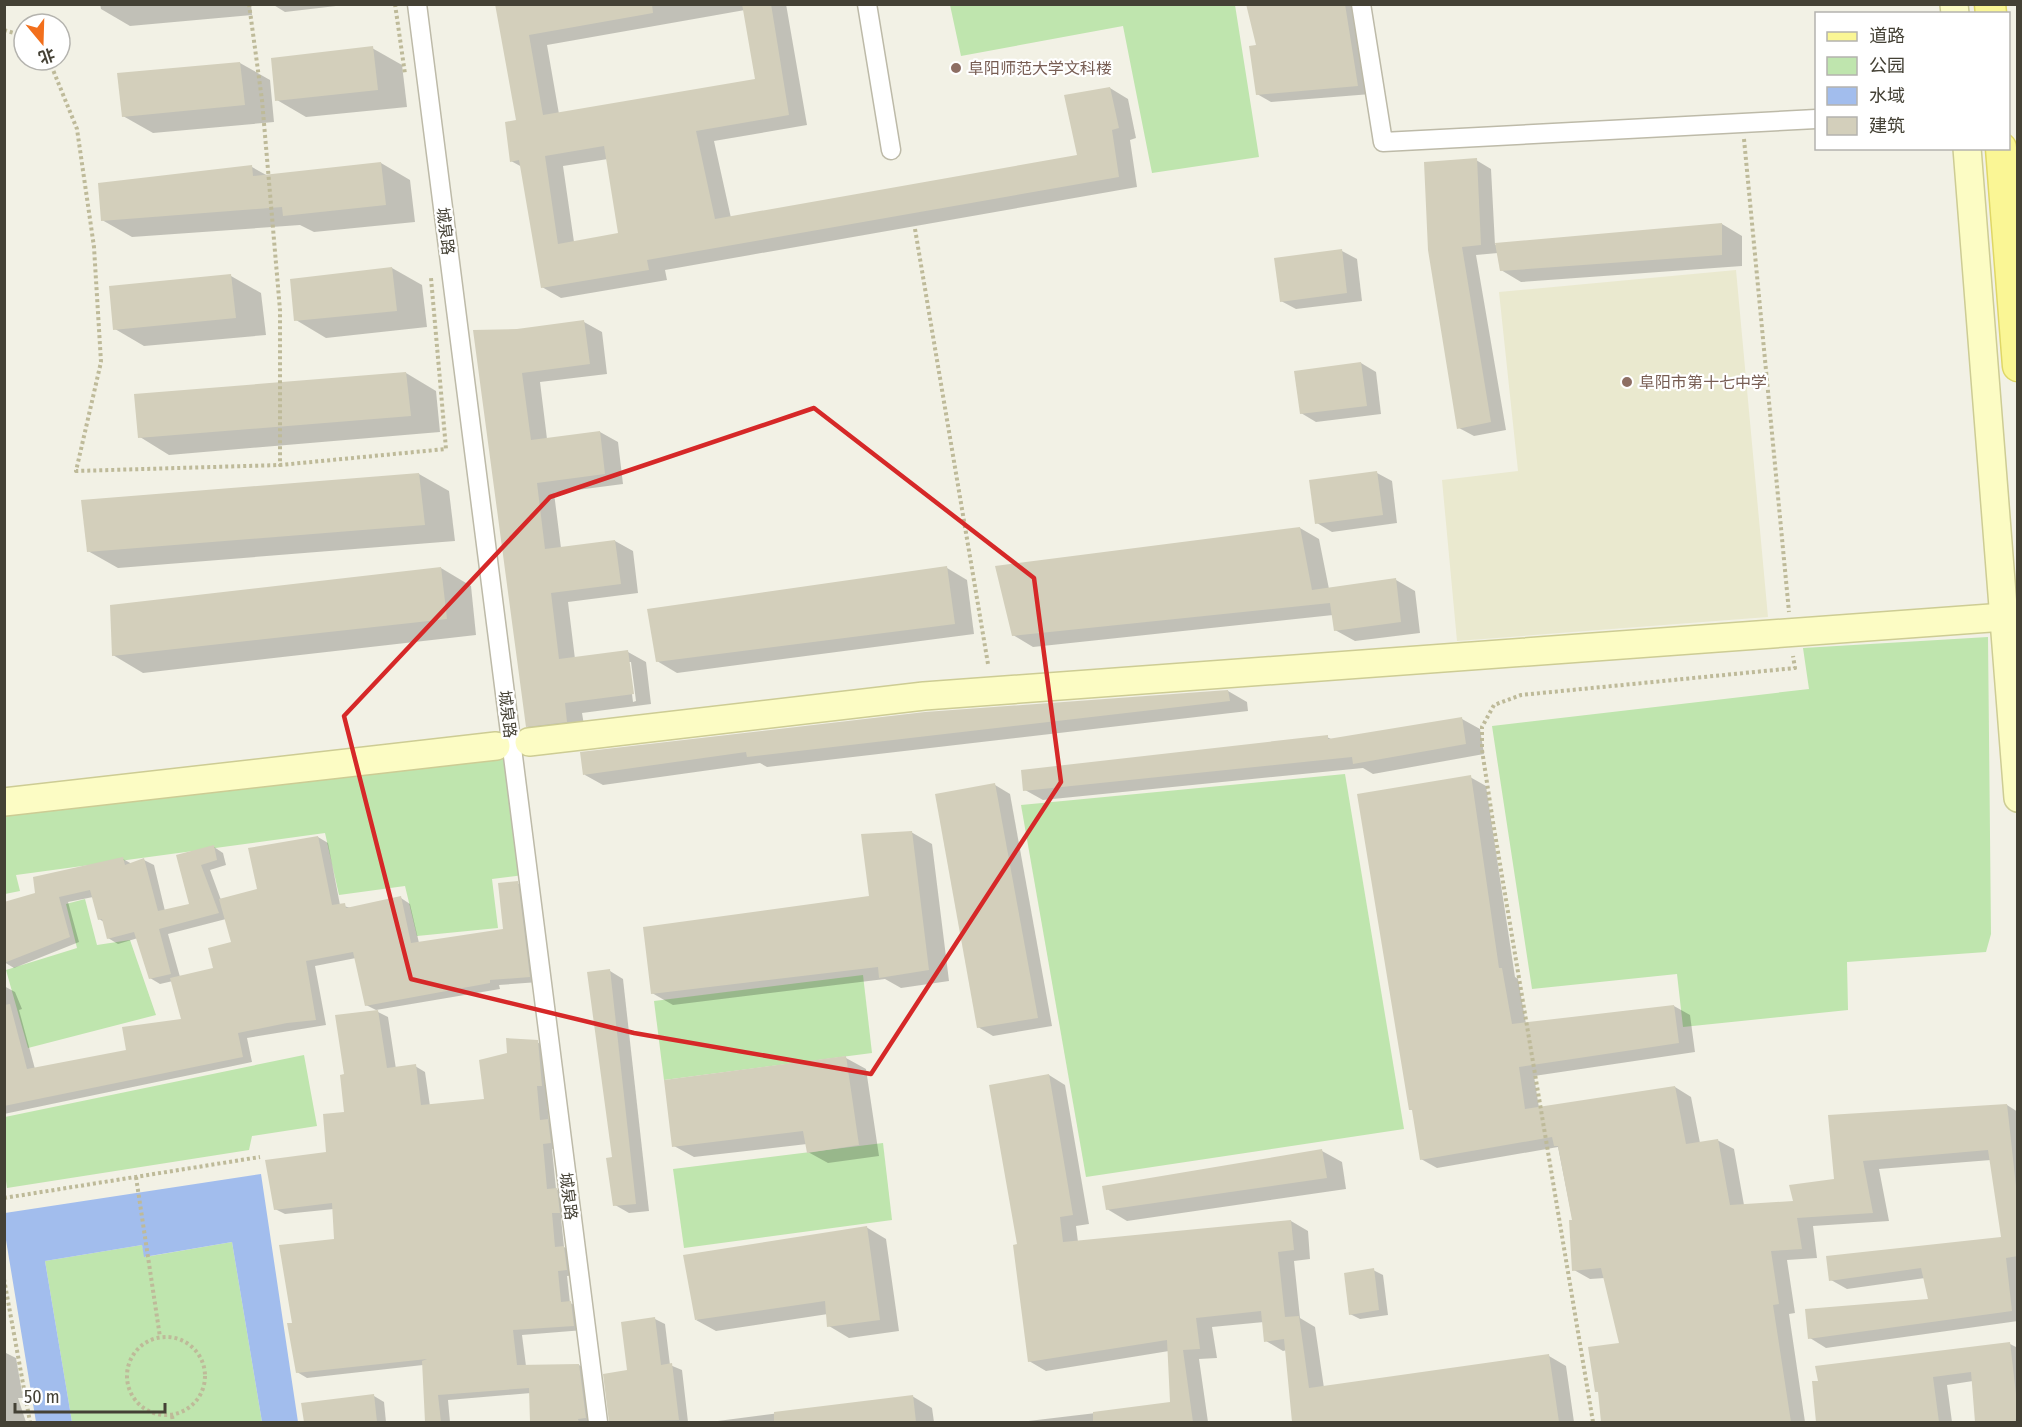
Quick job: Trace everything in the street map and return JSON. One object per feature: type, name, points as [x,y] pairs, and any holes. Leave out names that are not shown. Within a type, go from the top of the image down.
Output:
[{"type":"main road","points":[[1967,150],[2010,617],[2018,798]]},
{"type":"main road","points":[[2001,150],[2018,366]]},
{"type":"main road","points":[[529,742],[924,696],[2010,617]]},
{"type":"main road","points":[[4,802],[496,746]]},
{"type":"street","name":"城泉路","points":[[417,4],[598,1422]]},
{"type":"street","points":[[867,4],[891,150]]},
{"type":"street","points":[[1361,4],[1383,142],[1815,120]]},
{"type":"path","points":[[249,4],[262,100],[280,310],[280,465]]},
{"type":"path","points":[[395,4],[405,75]]},
{"type":"path","points":[[55,72],[77,129],[95,259],[100,362],[76,471],[280,465],[446,448],[431,276]]},
{"type":"path","points":[[1593,1422],[1493,822],[1482,750],[1482,727],[1494,705],[1521,695],[1795,668],[1743,123]]},
{"type":"path","points":[[915,229],[988,664]]},
{"type":"path","points":[[4,1198],[260,1157]]},
{"type":"path","points":[[136,1177],[160,1337]]},
{"type":"path","points":[[4,1279],[30,1422]]},
{"type":"path","points":[[160,1337],[176,1338],[190,1344],[201,1356],[206,1370],[205,1386],[198,1400],[186,1410],[172,1416],[156,1415],[142,1408],[132,1397],[127,1382],[128,1366],[134,1352],[146,1342],[160,1337]]},
{"type":"path","points":[[172,1416],[173,1422]]},
{"type":"highlighted area","points":[[814,408],[1034,578],[1061,782],[871,1074],[634,1033],[411,979],[344,716],[550,497]]},
{"type":"shaded area","name":"阜阳市第十七中学","points":[[1736,270],[1768,617],[1457,641],[1442,480],[1518,471],[1499,292]]},
{"type":"green space","points":[[950,5],[1235,5],[1259,157],[1152,173],[1123,26],[961,56]]},
{"type":"green space","points":[[1988,637],[1991,934],[1986,952],[1847,962],[1848,1010],[1683,1027],[1677,974],[1532,989],[1492,726],[1809,689],[1803,648]]},
{"type":"green space","points":[[505,756],[524,875],[492,879],[498,928],[417,936],[405,886],[339,895],[325,833],[16,875],[20,891],[5,894],[4,812]]},
{"type":"green space","points":[[1345,774],[1404,1129],[1086,1177],[1021,805]]},
{"type":"green space","points":[[85,899],[97,945],[130,940],[156,1015],[28,1048],[6,970],[77,948],[66,904]]},
{"type":"green space","points":[[863,975],[872,1053],[664,1080],[654,1001]]},
{"type":"green space","points":[[304,1055],[317,1126],[252,1136],[249,1150],[7,1188],[4,1167],[5,1117]]},
{"type":"green space","points":[[883,1143],[892,1220],[684,1248],[673,1169]]},
{"type":"green space","points":[[232,1242],[262,1422],[72,1422],[45,1261],[142,1245],[145,1257]]},
{"type":"water","points":[[261,1174],[298,1422],[262,1422],[232,1242],[144,1257],[142,1245],[45,1261],[72,1422],[36,1422],[5,1234],[5,1213]]},
{"type":"building","points":[[495,4],[652,4],[653,13],[529,35],[543,115],[755,79],[742,4],[771,4],[789,115],[696,131],[715,219],[1077,155],[1064,95],[1110,87],[1119,128],[1112,130],[1119,177],[647,260],[649,270],[541,288],[519,160],[510,162],[505,122],[516,120]],"holes":[[[604,146],[618,233],[558,244],[545,156]]]},
{"type":"building","points":[[1246,4],[1345,4],[1358,86],[1256,95],[1249,46],[1256,45]]},
{"type":"building","points":[[373,46],[378,90],[275,101],[271,58]]},
{"type":"building","points":[[240,62],[245,105],[122,117],[117,73]]},
{"type":"building","points":[[1477,158],[1481,245],[1462,247],[1491,422],[1457,429],[1428,250],[1424,162]]},
{"type":"building","points":[[381,162],[386,205],[283,216],[282,207],[101,221],[98,183],[252,165],[253,176]]},
{"type":"building","points":[[1722,223],[1722,255],[1500,271],[1495,243]]},
{"type":"building","points":[[1342,249],[1347,293],[1280,302],[1274,258]]},
{"type":"building","points":[[392,267],[397,311],[294,321],[290,279]]},
{"type":"building","points":[[231,274],[236,318],[113,330],[109,286]]},
{"type":"building","points":[[584,320],[590,364],[522,373],[531,440],[600,431],[605,474],[537,483],[545,549],[615,540],[621,584],[551,593],[559,659],[628,650],[634,694],[565,703],[567,722],[526,727],[473,330],[517,329]]},
{"type":"building","points":[[1361,362],[1367,406],[1300,414],[1294,371]]},
{"type":"building","points":[[406,372],[411,416],[138,438],[134,394]]},
{"type":"building","points":[[1377,471],[1383,515],[1315,524],[1309,480]]},
{"type":"building","points":[[419,473],[425,525],[87,552],[81,500]]},
{"type":"building","points":[[1300,527],[1312,590],[1396,578],[1401,622],[1334,631],[1330,603],[1012,636],[995,566]]},
{"type":"building","points":[[947,566],[955,624],[656,662],[647,609]]},
{"type":"building","points":[[441,567],[447,619],[112,656],[110,605]]},
{"type":"building","points":[[1228,690],[1230,701],[747,757],[746,752],[583,775],[580,752],[925,712]]},
{"type":"building","points":[[1462,717],[1466,744],[1353,764],[1352,757],[1023,791],[1021,770],[1328,735],[1328,739]]},
{"type":"building","points":[[1471,775],[1499,968],[1502,968],[1512,1024],[1674,1005],[1679,1043],[1519,1067],[1525,1109],[1675,1086],[1686,1144],[1718,1139],[1730,1205],[1793,1201],[1789,1185],[1834,1179],[1828,1115],[2007,1104],[2018,1204],[2018,1256],[2006,1258],[2012,1311],[1808,1339],[1805,1309],[1928,1299],[1921,1268],[1829,1281],[1826,1256],[2001,1237],[1988,1150],[1863,1161],[1873,1213],[1797,1218],[1802,1249],[1771,1251],[1779,1304],[1773,1305],[1791,1422],[1601,1422],[1598,1392],[1595,1392],[1588,1347],[1619,1343],[1601,1268],[1572,1271],[1569,1220],[1572,1220],[1558,1146],[1554,1146],[1552,1137],[1420,1160],[1412,1110],[1409,1110],[1357,794]]},
{"type":"building","points":[[995,783],[1038,1018],[977,1028],[935,794]]},
{"type":"building","points":[[912,831],[929,970],[879,978],[878,967],[651,994],[643,927],[869,896],[861,834]]},
{"type":"building","points":[[318,836],[332,905],[345,903],[346,908],[401,896],[411,943],[503,929],[498,883],[518,881],[530,977],[490,980],[490,983],[365,1006],[353,952],[306,961],[316,1020],[287,1023],[238,1033],[243,1057],[4,1106],[4,1005],[10,1004],[27,1069],[126,1050],[122,1027],[181,1019],[170,978],[213,968],[208,948],[231,942],[219,899],[257,889],[248,848]]},
{"type":"building","points":[[214,845],[217,860],[201,865],[219,913],[159,929],[171,974],[149,979],[134,932],[107,939],[102,919],[98,920],[90,890],[59,897],[70,937],[4,963],[4,902],[35,893],[33,877],[123,857],[125,865],[144,858],[158,911],[189,904],[176,855]]},
{"type":"building","points":[[610,969],[636,1204],[613,1206],[606,1158],[612,1157],[587,972]]},
{"type":"building","points":[[378,1010],[387,1068],[416,1064],[421,1105],[484,1099],[479,1060],[507,1053],[506,1038],[538,1040],[542,1086],[537,1086],[540,1120],[548,1119],[551,1143],[543,1144],[547,1189],[557,1188],[560,1213],[552,1213],[555,1247],[564,1246],[567,1270],[558,1271],[561,1302],[571,1301],[574,1326],[513,1330],[517,1365],[579,1364],[586,1418],[578,1419],[579,1422],[530,1422],[529,1388],[438,1395],[441,1422],[425,1422],[422,1361],[427,1359],[296,1373],[287,1323],[292,1323],[279,1245],[334,1239],[332,1203],[274,1210],[265,1160],[326,1152],[323,1114],[344,1112],[340,1075],[344,1074],[335,1015]]},
{"type":"building","points":[[846,1056],[859,1145],[807,1153],[803,1131],[672,1147],[664,1080]]},
{"type":"building","points":[[1049,1074],[1073,1215],[1060,1217],[1063,1242],[1291,1220],[1294,1250],[1278,1252],[1285,1317],[1299,1316],[1309,1388],[1549,1354],[1559,1422],[1292,1422],[1284,1339],[1264,1342],[1261,1311],[1196,1318],[1200,1349],[1183,1350],[1193,1422],[1093,1422],[1093,1412],[1170,1402],[1167,1340],[1028,1362],[1013,1245],[1017,1244],[989,1085]]},
{"type":"building","points":[[1322,1149],[1327,1178],[1106,1210],[1102,1186]]},
{"type":"building","points":[[867,1226],[880,1320],[827,1327],[825,1301],[695,1320],[683,1255]]},
{"type":"building","points":[[1374,1268],[1379,1310],[1349,1315],[1344,1273]]},
{"type":"building","points":[[655,1317],[661,1365],[672,1363],[679,1420],[609,1422],[603,1374],[627,1370],[621,1322]]},
{"type":"building","points":[[2010,1342],[2018,1411],[2015,1422],[1975,1422],[1971,1372],[1933,1377],[1939,1422],[1816,1422],[1812,1381],[1818,1381],[1815,1366]]},
{"type":"building","points":[[374,1394],[377,1422],[304,1422],[301,1403]]},
{"type":"building","points":[[913,1395],[916,1422],[774,1422],[774,1412]]},
{"type":"place","name":"阜阳师范大学文科楼","points":[[956,68]]},
{"type":"place","name":"阜阳市第十七中学","points":[[1627,382]]}]
